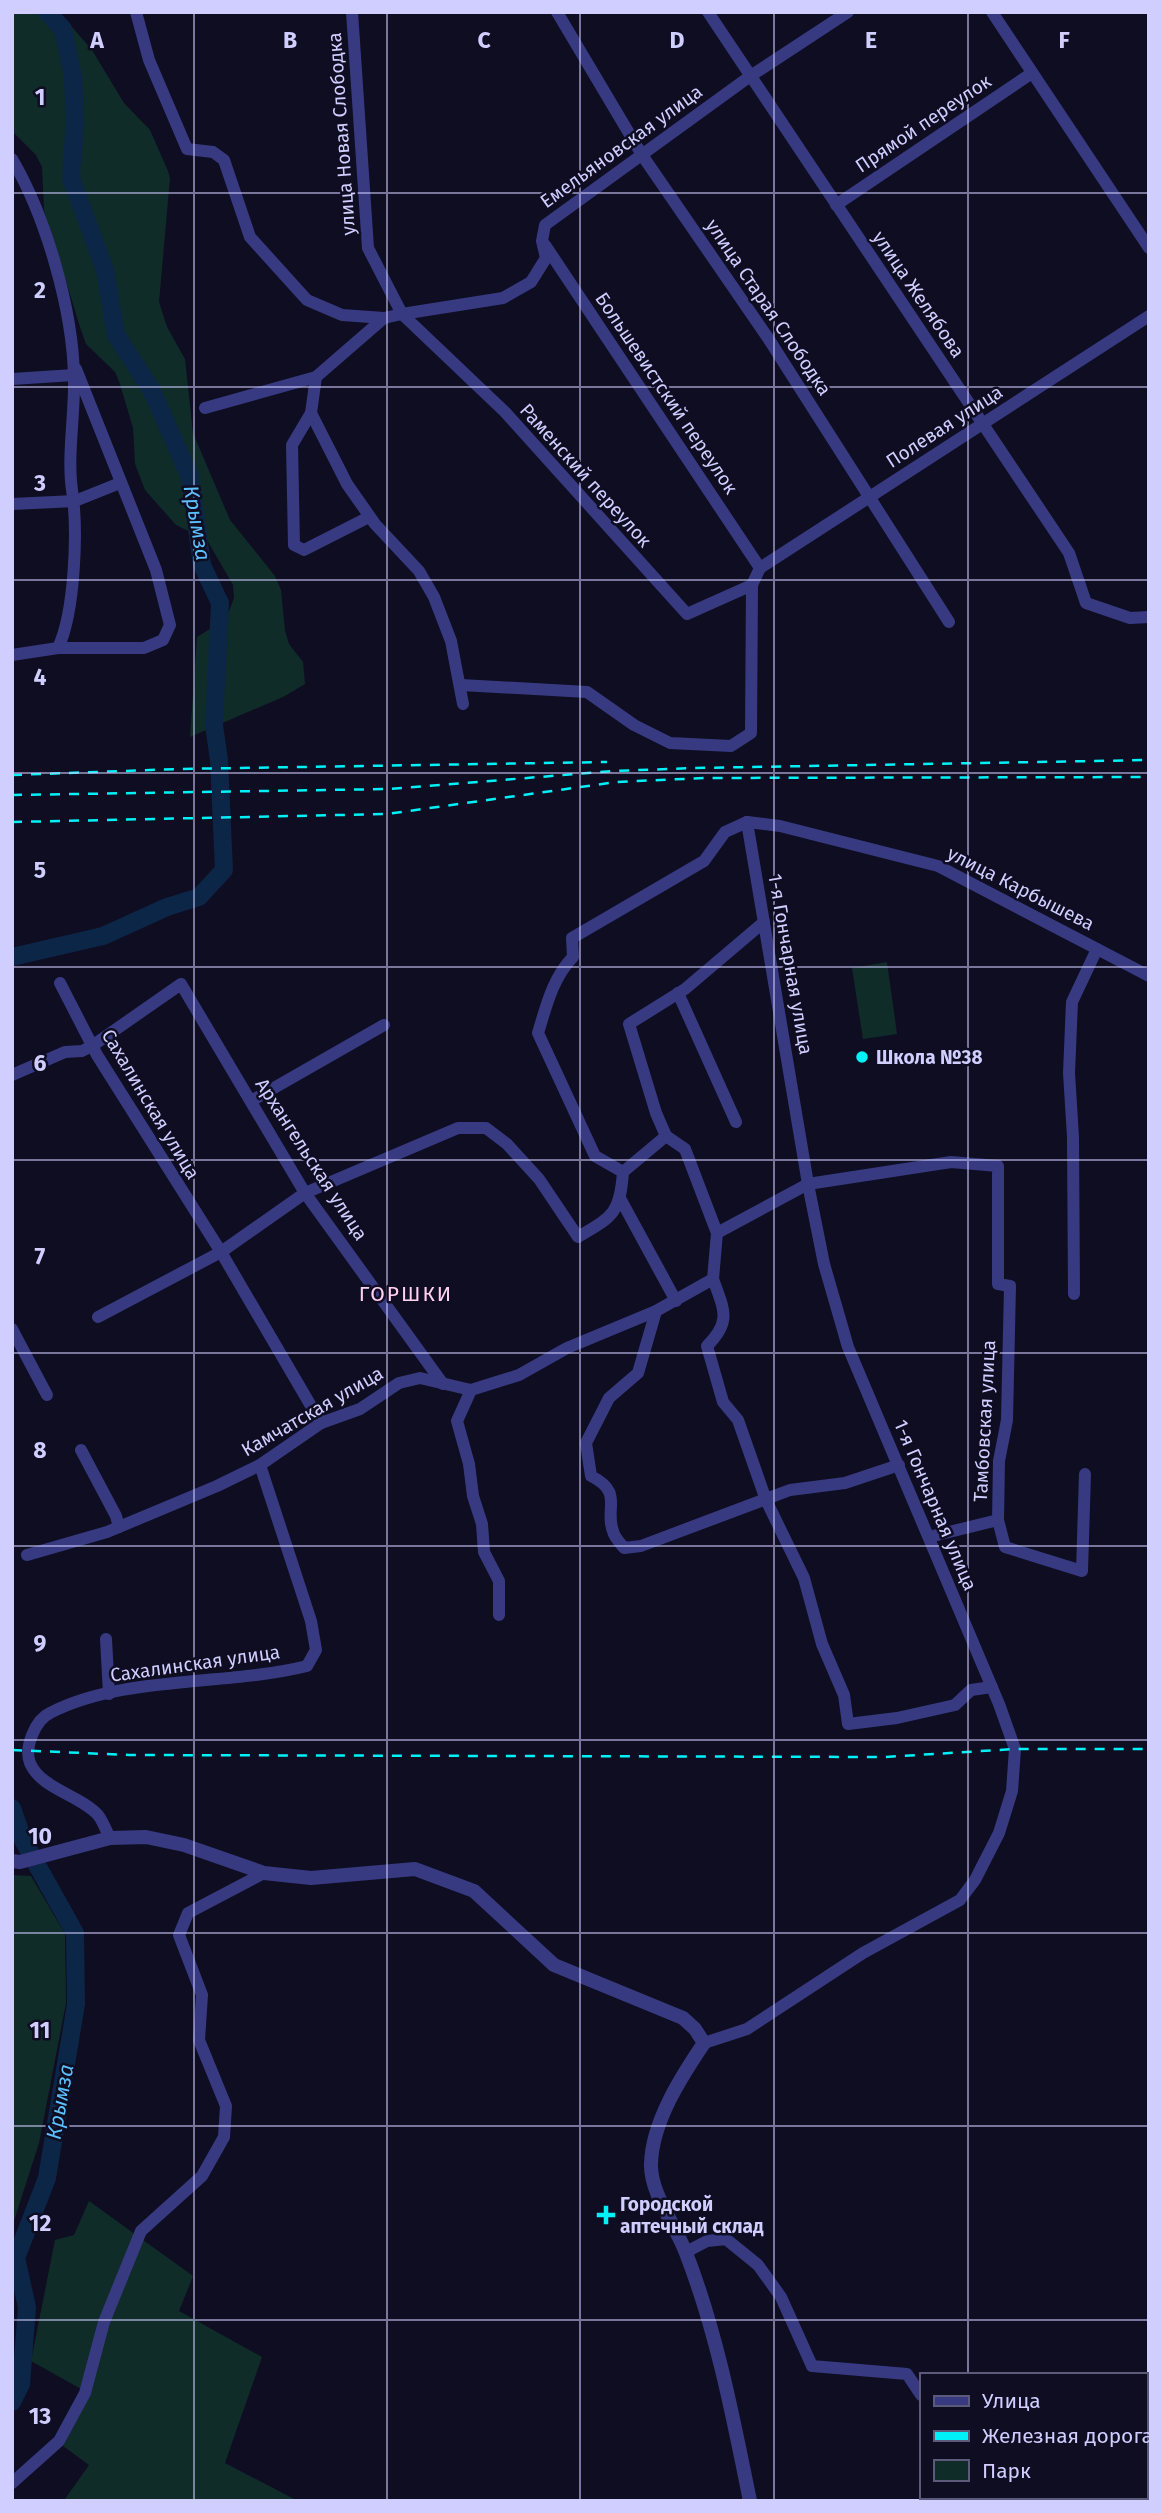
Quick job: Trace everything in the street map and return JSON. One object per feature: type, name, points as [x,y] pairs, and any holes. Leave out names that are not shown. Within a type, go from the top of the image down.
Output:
[{"type":"street","points":[[136,12],[149,60],[187,149],[212,152],[224,160],[250,237],[272,264],[307,300],[342,316],[384,318],[402,314]]},
{"type":"street","name":"улица Новая Слободка","points":[[352,12],[368,248],[402,314]]},
{"type":"street","name":"улица Старая Слободка","points":[[557,12],[642,155],[716,261],[949,622]]},
{"type":"street","name":"улица Желябова","points":[[708,12],[1069,553],[1087,603],[1130,618],[1149,617]]},
{"type":"street","name":"Емельяновская улица","points":[[402,314],[503,298],[531,282],[546,258],[542,241],[545,225],[750,77],[848,12]]},
{"type":"street","points":[[992,12],[1149,248]]},
{"type":"street","name":"Прямой переулок","points":[[836,205],[1032,73]]},
{"type":"street","points":[[12,159],[29,189],[69,315],[74,370],[72,490],[75,501],[70,593],[58,648]]},
{"type":"street","name":"Большевистский переулок","points":[[542,241],[760,568]]},
{"type":"street","name":"Раменский переулок","points":[[402,314],[505,412],[687,614],[752,585]]},
{"type":"street","name":"Полевая улица","points":[[760,568],[1149,316]]},
{"type":"street","points":[[205,408],[316,377],[384,318]]},
{"type":"street","points":[[12,379],[74,370]]},
{"type":"street","points":[[12,655],[58,648],[144,648],[163,640],[168,633],[169,613],[156,570],[99,422],[74,370]]},
{"type":"street","points":[[316,377],[311,413],[292,445],[294,545],[304,550],[369,516]]},
{"type":"street","points":[[311,413],[346,484],[369,516],[419,571],[434,597],[451,640],[463,705]]},
{"type":"street","points":[[12,504],[75,501],[120,482]]},
{"type":"street","points":[[461,685],[587,692],[634,725],[670,743],[731,746],[751,733],[752,585],[760,568]]},
{"type":"street","points":[[623,1172],[595,1156],[538,1033],[545,1008],[562,968],[573,957],[572,939],[704,861],[725,832],[747,822]]},
{"type":"street","name":"1-я Гончарная улица","points":[[704,2043],[747,2029],[863,1953],[960,1900],[975,1880],[999,1833],[1015,1772],[1015,1749],[992,1687],[848,1347],[824,1264],[747,822]]},
{"type":"street","name":"улица Карбышева","points":[[747,822],[780,826],[938,866],[1149,976]]},
{"type":"street","points":[[764,922],[678,993],[629,1024],[666,1136],[685,1149],[716,1233],[713,1279],[724,1321],[720,1333],[707,1346],[723,1402],[738,1420],[766,1500],[804,1578],[822,1644],[844,1695],[849,1724],[897,1718],[955,1705],[971,1690],[992,1687]]},
{"type":"street","points":[[1074,1294],[1073,1138],[1069,1073],[1072,1002],[1097,948]]},
{"type":"street","name":"Сахалинская улица","points":[[60,983],[92,1046],[220,1252],[321,1423]]},
{"type":"street","name":"Архангельская улица","points":[[92,1046],[181,984],[305,1193],[443,1384]]},
{"type":"street","points":[[678,993],[736,1122]]},
{"type":"street","points":[[251,1101],[384,1025]]},
{"type":"street","points":[[12,1075],[65,1052],[82,1051],[92,1046]]},
{"type":"street","points":[[98,1317],[220,1252],[305,1193],[458,1128],[486,1128],[507,1144],[539,1179],[578,1237],[611,1217],[621,1200],[623,1172],[666,1136]]},
{"type":"street","name":"Тамбовская улица","points":[[808,1184],[951,1162],[998,1166],[998,1284],[1010,1286],[1007,1420],[999,1461],[998,1520]]},
{"type":"street","points":[[716,1233],[808,1184]]},
{"type":"street","points":[[621,1200],[676,1301]]},
{"type":"street","name":"Камчатская улица","points":[[27,1555],[119,1527],[260,1465],[321,1423],[360,1409],[399,1383],[420,1378],[471,1390],[519,1375],[567,1348],[656,1311],[713,1279]]},
{"type":"street","points":[[656,1311],[638,1373],[609,1398],[586,1443],[592,1476],[604,1482],[612,1495],[613,1533],[624,1548],[641,1546],[790,1490],[845,1483],[899,1465]]},
{"type":"street","points":[[12,1329],[47,1395]]},
{"type":"street","points":[[471,1390],[457,1421],[469,1464],[472,1496],[482,1524],[484,1552],[499,1581],[499,1615]]},
{"type":"street","points":[[81,1450],[116,1516],[119,1527]]},
{"type":"street","name":"Сахалинская улица","points":[[110,1838],[99,1816],[88,1806],[39,1776],[30,1763],[27,1744],[46,1714],[85,1699],[281,1672],[307,1666],[316,1650],[312,1621],[260,1465]]},
{"type":"street","points":[[929,1537],[998,1520],[1005,1547],[1082,1571],[1085,1474]]},
{"type":"street","points":[[106,1639],[109,1695]]},
{"type":"street","points":[[16,1861],[110,1838],[146,1836],[184,1845],[264,1873],[311,1878],[415,1869],[474,1891],[554,1965],[683,2018],[704,2043],[682,2075],[661,2123],[651,2163],[651,2176],[686,2252],[720,2358],[750,2501]]},
{"type":"street","points":[[12,2483],[59,2441],[86,2393],[104,2322],[141,2231],[202,2176],[223,2137],[226,2106],[199,2040],[202,1995],[179,1935],[188,1913],[264,1873]]},
{"type":"street","points":[[686,2252],[707,2241],[726,2239],[758,2265],[780,2297],[812,2366],[907,2374],[920,2394]]},
{"type":"green space","points":[[12,12],[59,12],[92,50],[124,103],[150,130],[170,178],[159,302],[167,327],[185,359],[193,433],[230,520],[275,576],[281,590],[289,644],[303,662],[305,684],[283,697],[190,737],[197,637],[226,619],[234,598],[233,585],[207,540],[176,525],[145,490],[135,464],[133,428],[120,384],[115,372],[86,344],[44,210],[42,167],[36,155],[12,131]]},
{"type":"green space","points":[[887,962],[897,1034],[863,1039],[852,968]]},
{"type":"green space","points":[[12,1875],[31,1876],[65,1934],[66,2003],[39,2143],[12,2227]]},
{"type":"green space","points":[[89,2201],[193,2276],[179,2311],[262,2357],[225,2463],[298,2501],[65,2499],[89,2465],[63,2446],[90,2394],[31,2361],[55,2240],[74,2235]]},
{"type":"waterway","name":"Крымза","points":[[12,957],[103,936],[167,907],[199,897],[224,870],[219,760],[214,725],[220,603],[202,565],[190,477],[151,389],[116,335],[105,270],[71,178],[75,122],[73,76],[63,29],[47,12]]},
{"type":"waterway","name":"Крымза","points":[[12,1808],[23,1840],[75,1933],[76,2004],[47,2178],[16,2258],[27,2307],[21,2384],[12,2402]]},
{"type":"railway","points":[[12,795],[389,789],[614,771],[695,768],[1149,760]]},
{"type":"railway","points":[[12,775],[178,769],[607,762]]},
{"type":"railway","points":[[12,822],[387,814],[616,782],[705,778],[1149,777]]},
{"type":"railway","points":[[12,1750],[129,1755],[885,1757],[1015,1749],[1149,1749]]},
{"type":"place","name":"Школа №38","points":[[862,1057]]},
{"type":"place","name":"Городской аптечный склад","points":[[606,2215]]},
{"type":"district","name":"ГОРШКИ","points":[[406,1294]]}]
